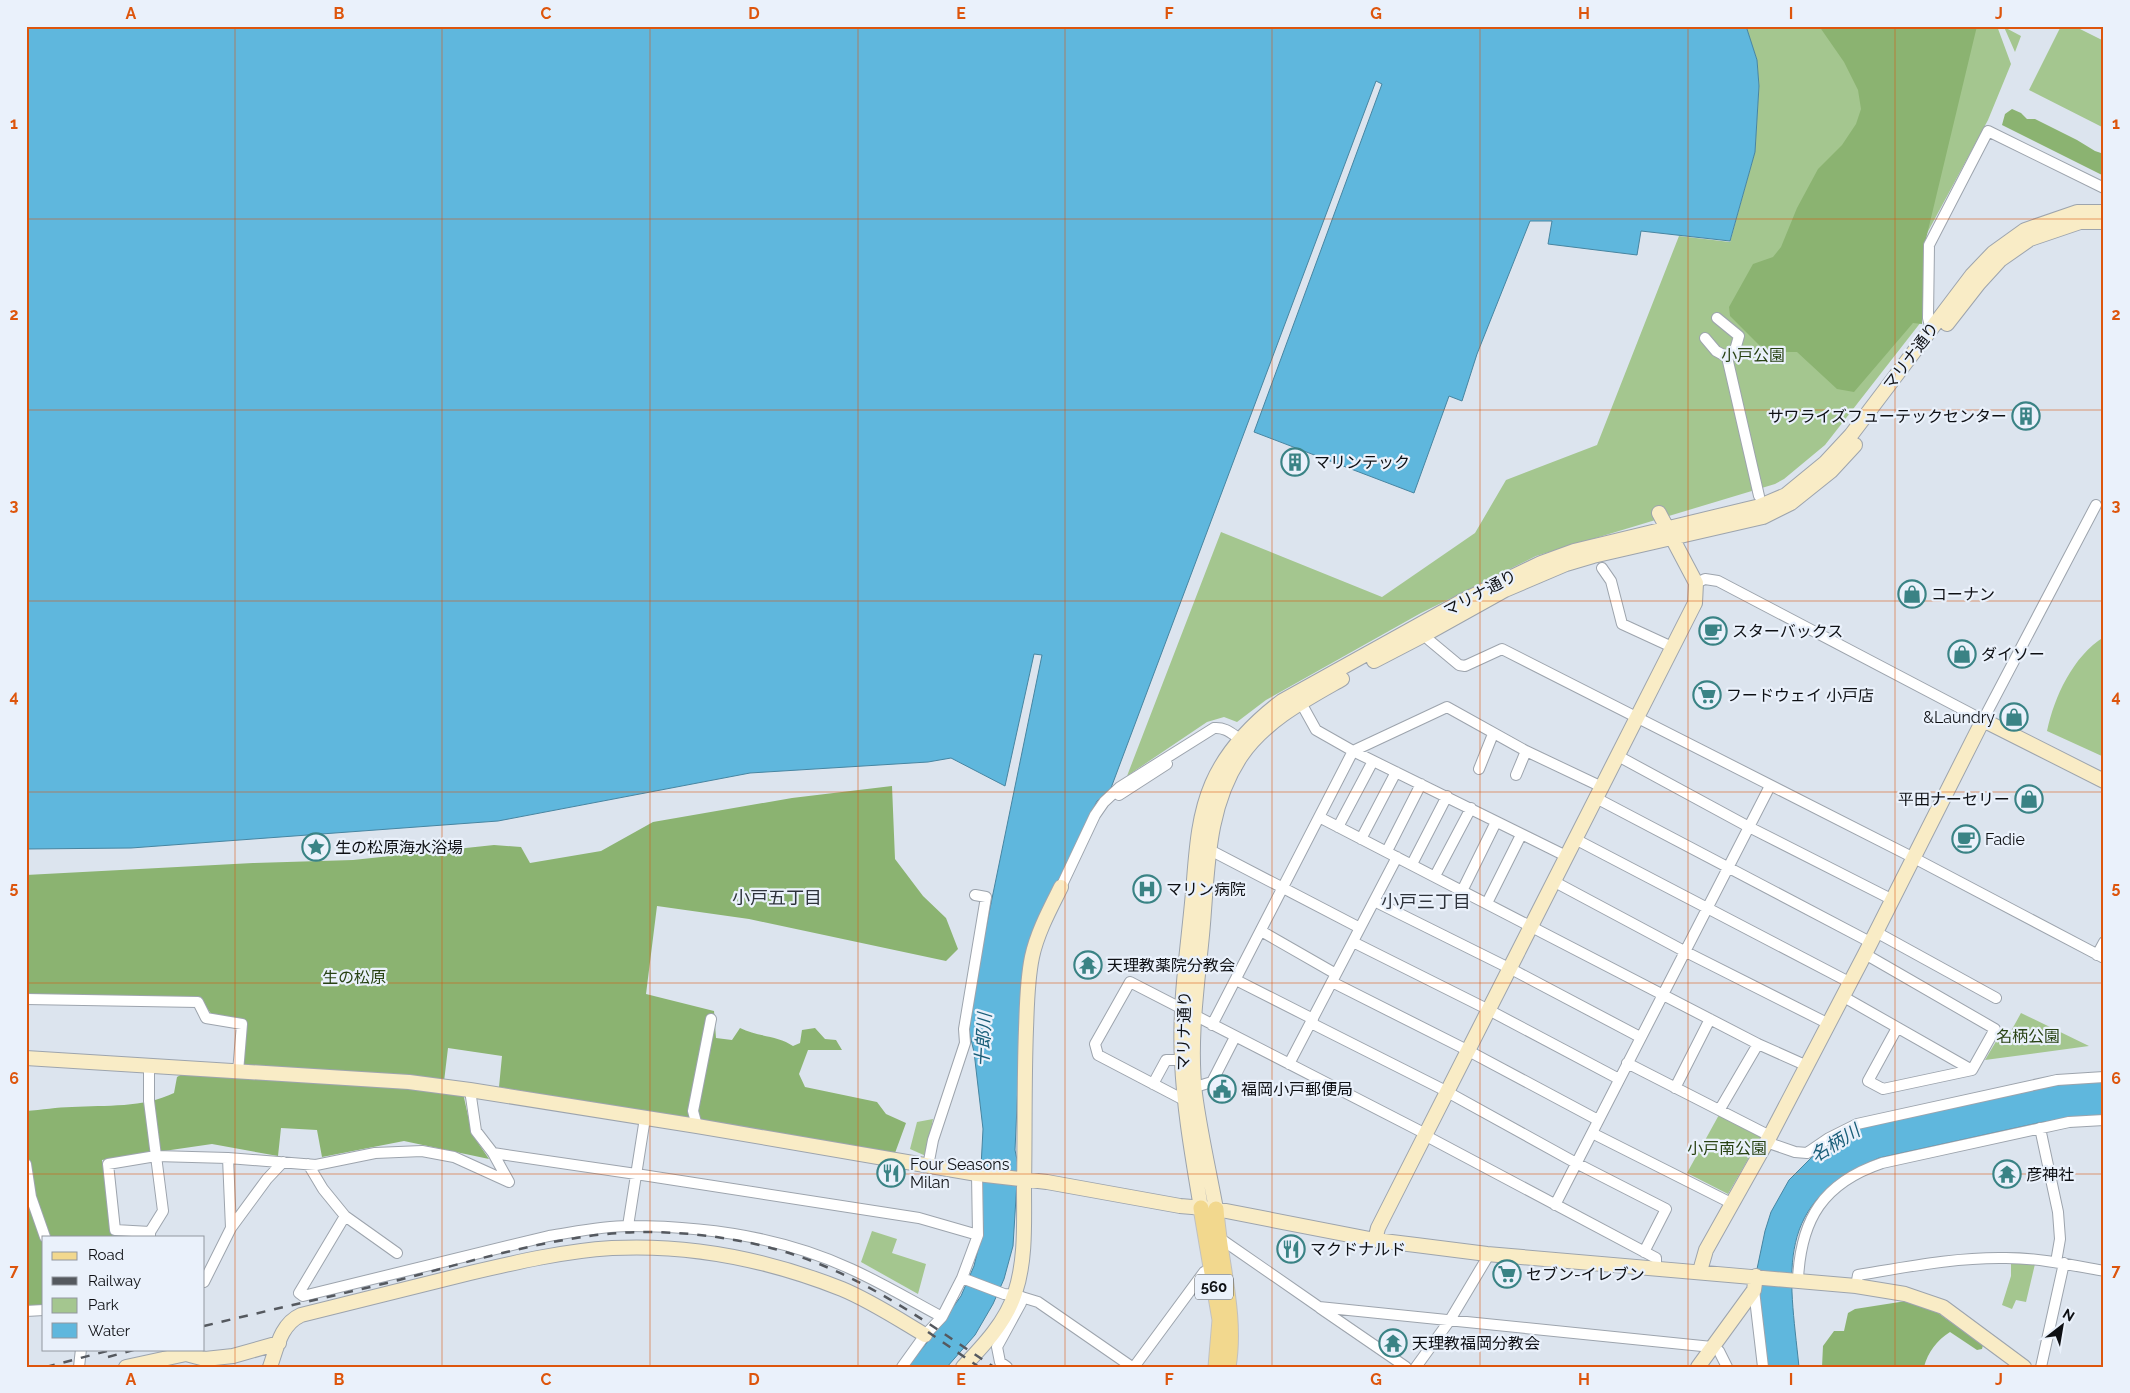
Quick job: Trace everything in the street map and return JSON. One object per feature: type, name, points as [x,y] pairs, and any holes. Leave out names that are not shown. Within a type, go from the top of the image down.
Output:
[{"type":"main road","name":"560","points":[[1208,1208],[1218,1237],[1230,1319],[1228,1367]]},
{"type":"main road","name":"560","points":[[1208,1208],[1211,1268],[1220,1320],[1216,1367]]},
{"type":"street","points":[[1931,330],[1928,318],[1930,245],[1988,130],[2104,188]]},
{"type":"street","name":"マリナ通り","points":[[1208,1208],[1184,1100],[1182,1060],[1206,901],[1208,849],[1215,817],[1225,786],[1241,757],[1255,739],[1271,723],[1366,664],[1426,634],[1505,590],[1566,564],[1760,506],[1786,495],[1825,463],[1850,435],[1972,275],[1988,258],[2025,230],[2077,212],[2104,212]]},
{"type":"street","name":"マリナ通り","points":[[1208,1208],[1188,1012],[1197,852],[1204,808],[1223,763],[1240,739],[1261,717],[1282,701],[1462,601],[1523,570],[1574,551],[1763,517],[1791,503],[1831,471],[1858,441],[1979,283],[2000,260],[2030,239],[2080,222],[2104,222]]},
{"type":"street","points":[[1717,318],[1739,336],[1735,350],[1727,357]]},
{"type":"street","points":[[1705,338],[1716,351],[1727,357],[1759,496]]},
{"type":"street","points":[[1700,1271],[1706,1250],[1768,1139],[2096,505]]},
{"type":"street","points":[[1375,1240],[1378,1228],[1446,1092],[1695,603],[1696,583],[1659,513]]},
{"type":"street","points":[[1602,568],[1611,582],[1622,624],[1672,647]]},
{"type":"street","points":[[1696,583],[1705,579],[1718,580],[2104,781]]},
{"type":"street","points":[[1426,634],[1429,640],[1459,665],[1465,666],[1502,649],[1914,858],[2100,956],[2104,942]]},
{"type":"street","points":[[1301,703],[1316,730],[1353,751],[1566,856]]},
{"type":"street","points":[[1212,1025],[1353,751],[1447,707],[1728,866],[1870,942],[1996,998]]},
{"type":"street","points":[[963,1367],[995,1330],[1014,1295],[1021,1269],[1028,980],[1032,955],[1043,926],[1095,815],[1104,802],[1120,787],[1214,728],[1221,727],[1240,739]]},
{"type":"street","points":[[1479,769],[1493,734]]},
{"type":"street","points":[[1516,775],[1526,751]]},
{"type":"street","points":[[1618,756],[1749,827],[1892,900]]},
{"type":"street","points":[[1338,827],[1373,761]]},
{"type":"street","points":[[1361,839],[1396,772]]},
{"type":"street","points":[[1387,851],[1422,784]]},
{"type":"street","points":[[1555,1205],[1640,1036],[1770,786]]},
{"type":"street","points":[[1412,864],[1447,796]]},
{"type":"street","points":[[1435,876],[1471,808]]},
{"type":"street","points":[[1319,817],[1710,1020],[1805,1065]]},
{"type":"street","points":[[1462,890],[1496,822]]},
{"type":"street","points":[[1487,903],[1521,834]]},
{"type":"street","points":[[1575,839],[1849,982]]},
{"type":"street","points":[[1208,849],[1360,928]]},
{"type":"street","points":[[1289,1064],[1397,857]]},
{"type":"street","points":[[1553,882],[1827,1023]]},
{"type":"street","points":[[928,1166],[933,1140],[954,1074],[966,1044],[964,1029],[986,897],[975,895]]},
{"type":"street","points":[[1374,901],[1510,968],[1640,1036]]},
{"type":"street","points":[[1261,932],[1334,978],[1598,1120]]},
{"type":"street","points":[[1353,942],[1619,1079]]},
{"type":"street","points":[[1870,942],[1996,1029],[1972,1070],[1883,1089],[1868,1082],[1898,1028]]},
{"type":"street","points":[[1236,980],[1576,1163],[1666,1209],[1644,1252]]},
{"type":"street","points":[[1184,1100],[1098,1055],[1094,1044],[1130,982],[1420,1131],[1656,1258],[1656,1267]]},
{"type":"street","points":[[1842,996],[1972,1070]]},
{"type":"street","points":[[26,999],[198,1002],[206,1018],[242,1024],[238,1072]]},
{"type":"street","points":[[697,1126],[693,1111],[711,1019]]},
{"type":"street","points":[[1675,1088],[1710,1020]]},
{"type":"street","points":[[1195,1087],[1212,1082],[1235,1037]]},
{"type":"street","points":[[1720,1109],[1758,1044]]},
{"type":"street","points":[[26,1058],[410,1082],[697,1126],[977,1174],[1024,1181],[1047,1182],[1208,1208],[1375,1240],[1487,1254],[1700,1271],[1755,1283],[1798,1279],[1856,1286],[1905,1294],[1943,1307],[2024,1367]]},
{"type":"street","points":[[1153,1084],[1166,1060],[1182,1060]]},
{"type":"street","points":[[1627,1063],[1720,1109],[1768,1139],[1795,1152],[1807,1153],[1829,1138],[1857,1124],[2056,1080],[2104,1077]]},
{"type":"street","points":[[148,1065],[148,1101],[156,1156],[163,1211],[150,1234],[115,1230],[108,1164],[156,1156],[228,1158],[316,1165],[375,1153],[422,1151],[454,1157],[509,1182],[493,1153],[476,1131],[470,1090]]},
{"type":"street","points":[[628,1226],[645,1118]]},
{"type":"street","points":[[1798,1279],[1799,1256],[1806,1229],[1815,1210],[1833,1189],[1863,1169],[2040,1128],[2070,1122],[2104,1120]]},
{"type":"street","points":[[2040,1128],[2058,1212],[2060,1239],[2060,1262],[2041,1367]]},
{"type":"street","points":[[1592,1132],[1731,1204]]},
{"type":"street","points":[[493,1153],[920,1218],[978,1235]]},
{"type":"street","points":[[228,1158],[231,1228]]},
{"type":"street","points":[[205,1280],[231,1228],[267,1179],[283,1162]]},
{"type":"street","points":[[26,1164],[30,1197],[45,1236]]},
{"type":"street","points":[[308,1164],[322,1189],[345,1216],[397,1252]]},
{"type":"street","points":[[902,1367],[925,1335],[942,1316],[966,1279],[978,1235],[977,1174]]},
{"type":"street","points":[[345,1216],[299,1293],[303,1296],[549,1236],[590,1229],[628,1226],[727,1232],[768,1241],[850,1268],[942,1316]]},
{"type":"street","points":[[1218,1237],[1406,1367]]},
{"type":"street","points":[[270,1367],[285,1326],[301,1315],[542,1256],[621,1248],[707,1252],[768,1264],[843,1290],[883,1310],[925,1335]]},
{"type":"street","points":[[1416,1367],[1450,1320],[1487,1258],[1487,1254]]},
{"type":"street","points":[[1856,1286],[1858,1275],[1935,1262],[2006,1258],[2060,1262],[2104,1271]]},
{"type":"street","points":[[966,1279],[1038,1302],[1133,1367],[1204,1272],[1211,1268]]},
{"type":"street","points":[[1698,1367],[1755,1283]]},
{"type":"street","points":[[1755,1283],[1762,1367]]},
{"type":"street","points":[[1007,1367],[1000,1362],[997,1347],[1021,1304],[1014,1295]]},
{"type":"street","points":[[1319,1307],[1712,1347],[1719,1351],[1727,1367]]},
{"type":"street","points":[[26,1311],[42,1310]]},
{"type":"street","points":[[126,1367],[186,1354],[205,1359],[233,1356],[279,1343]]},
{"type":"street","points":[[79,1367],[81,1350]]},
{"type":"green space","name":"小戸公園","points":[[1746,26],[1997,26],[2011,64],[1988,120],[1925,237],[1921,322],[1825,445],[1784,479],[1775,484],[1536,556],[1421,613],[1266,700],[1237,722],[1224,717],[1207,722],[1127,776],[1221,532],[1382,597],[1475,533],[1506,480],[1597,445],[1679,236],[1730,242],[1755,152],[1759,86],[1757,60]]},
{"type":"green space","points":[[1819,26],[1977,26],[1925,243],[1922,324],[1913,323],[1854,392],[1837,389],[1797,352],[1781,352],[1759,345],[1730,316],[1729,307],[1753,264],[1773,257],[1781,247],[1797,208],[1818,169],[1842,145],[1856,124],[1861,109],[1858,90],[1844,62]]},
{"type":"green space","points":[[2061,26],[2074,26],[2104,41],[2104,128],[2029,90]]},
{"type":"green space","points":[[2004,27],[2021,36],[2015,52]]},
{"type":"green space","points":[[2012,109],[2021,113],[2027,119],[2035,119],[2104,154],[2104,176],[2002,125],[2005,114]]},
{"type":"green space","points":[[2104,637],[2104,757],[2047,731],[2054,705],[2074,666],[2093,645]]},
{"type":"green space","name":"生の松原","points":[[892,786],[895,859],[923,896],[946,918],[958,949],[946,961],[749,919],[657,906],[646,994],[714,1011],[716,1038],[732,1040],[740,1028],[787,1042],[793,1046],[800,1043],[802,1030],[815,1028],[825,1039],[836,1040],[842,1050],[808,1050],[799,1074],[805,1087],[877,1102],[886,1114],[906,1123],[895,1153],[499,1087],[502,1056],[448,1048],[443,1090],[463,1093],[472,1134],[489,1159],[404,1141],[322,1157],[317,1130],[281,1128],[278,1156],[212,1144],[102,1160],[111,1234],[143,1234],[143,1236],[42,1236],[42,1306],[26,1308],[26,1111],[66,1107],[124,1105],[150,1101],[174,1093],[177,1077],[186,1072],[243,1078],[245,1023],[214,1018],[201,999],[26,997],[26,875],[253,863],[353,860],[494,845],[521,847],[530,863],[601,851],[653,822],[792,798]]},
{"type":"green space","name":"名柄公園","points":[[2021,1013],[2089,1046],[1985,1060],[2004,1028],[2010,1033]]},
{"type":"green space","name":"小戸南公園","points":[[1720,1113],[1762,1135],[1728,1194],[1687,1173]]},
{"type":"green space","points":[[933,1119],[926,1156],[910,1149],[917,1122]]},
{"type":"green space","points":[[872,1231],[897,1239],[892,1253],[926,1264],[918,1294],[861,1262]]},
{"type":"green space","points":[[2011,1263],[2035,1264],[2026,1302],[2016,1300],[2012,1309],[2002,1305],[2011,1276]]},
{"type":"green space","points":[[1906,1301],[1938,1313],[1983,1345],[1982,1349],[1977,1350],[1950,1332],[1934,1347],[1924,1367],[1822,1367],[1823,1346],[1834,1331],[1844,1331],[1848,1313],[1855,1309]]},
{"type":"water","name":"十郎川","points":[[26,26],[1746,26],[1757,60],[1759,86],[1755,152],[1730,241],[1641,231],[1637,255],[1548,244],[1552,221],[1530,221],[1477,354],[1462,401],[1449,396],[1414,493],[1254,432],[1382,84],[1376,81],[1111,788],[1097,801],[1035,931],[1023,974],[1015,1150],[1018,1165],[1013,1246],[1004,1279],[993,1304],[975,1335],[947,1367],[907,1367],[961,1296],[974,1266],[983,1229],[980,1186],[983,1129],[974,1052],[969,1031],[980,957],[1042,655],[1034,654],[1005,786],[951,758],[928,762],[750,773],[498,821],[131,848],[26,849]]},
{"type":"water","name":"名柄川","points":[[2104,1079],[2104,1117],[2070,1118],[2038,1123],[1879,1158],[1845,1176],[1820,1196],[1804,1218],[1796,1243],[1792,1270],[1792,1300],[1799,1367],[1767,1367],[1756,1290],[1757,1269],[1765,1231],[1771,1212],[1789,1180],[1814,1155],[1829,1144],[1859,1128],[2055,1084]]},
{"type":"railway","points":[[205,1326],[537,1245],[609,1234],[663,1232],[719,1237],[746,1242],[773,1248],[825,1266],[899,1305],[994,1367]]},
{"type":"railway","points":[[928,1332],[979,1367]]},
{"type":"railway","points":[[46,1367],[111,1350]]},
{"type":"railway","points":[[108,1357],[133,1350]]},
{"type":"place","name":"サワライズフューテックセンター","points":[[2026,416]]},
{"type":"place","name":"マリンテック","points":[[1295,462]]},
{"type":"place","name":"コーナン","points":[[1912,594]]},
{"type":"place","name":"スターバックス","points":[[1713,631]]},
{"type":"place","name":"ダイソー","points":[[1962,654]]},
{"type":"place","name":"フードウェイ 小戸店","points":[[1707,695]]},
{"type":"place","name":"&Laundry","points":[[2014,717]]},
{"type":"place","name":"平田ナーセリー","points":[[2029,799]]},
{"type":"place","name":"Fadie","points":[[1966,839]]},
{"type":"place","name":"生の松原海水浴場","points":[[316,847]]},
{"type":"place","name":"マリン病院","points":[[1147,889]]},
{"type":"place","name":"天理教薬院分教会","points":[[1088,965]]},
{"type":"place","name":"福岡小戸郵便局","points":[[1222,1089]]},
{"type":"place","name":"Four Seasons Milan","points":[[891,1173]]},
{"type":"place","name":"彦神社","points":[[2007,1174]]},
{"type":"place","name":"マクドナルド","points":[[1291,1249]]},
{"type":"place","name":"セブン-イレブン","points":[[1507,1274]]},
{"type":"place","name":"天理教福岡分教会","points":[[1393,1343]]},
{"type":"district","name":"小戸五丁目","points":[[777,897]]},
{"type":"district","name":"小戸三丁目","points":[[1426,901]]}]
